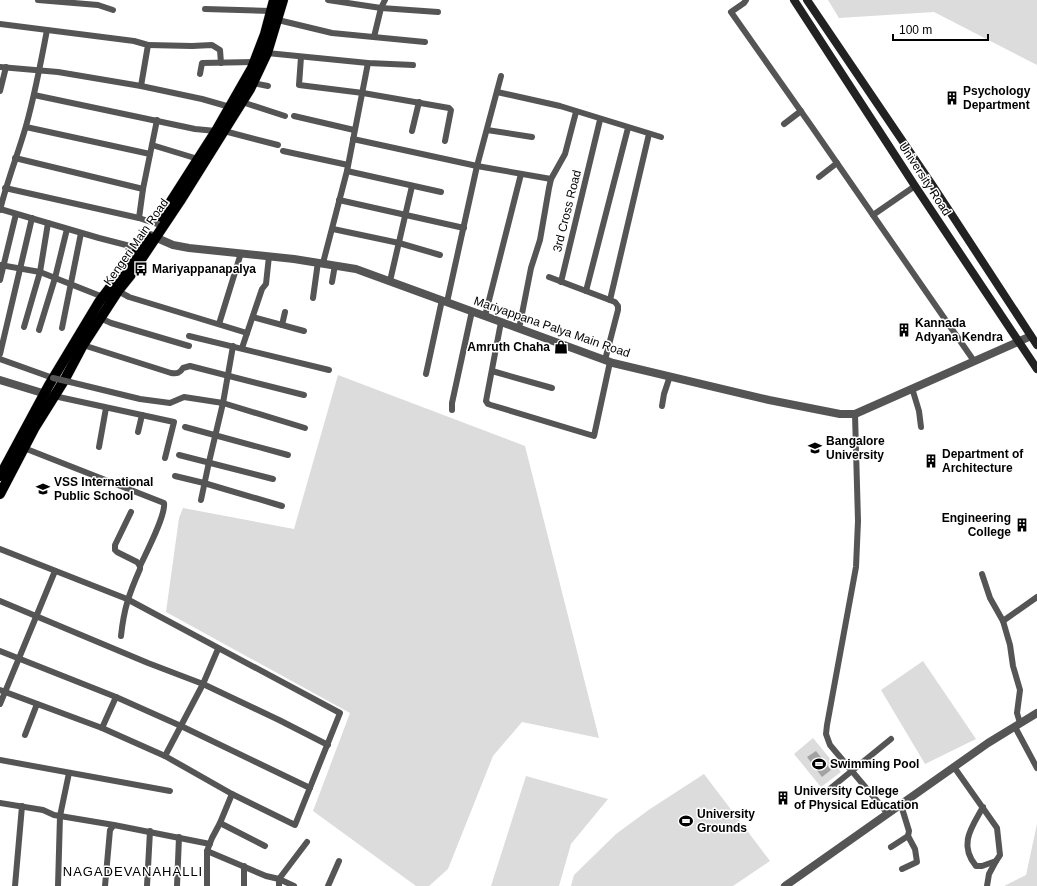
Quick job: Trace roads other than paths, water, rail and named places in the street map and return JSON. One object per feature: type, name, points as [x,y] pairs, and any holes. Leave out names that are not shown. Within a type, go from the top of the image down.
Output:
[{"type":"main road","name":"Kengeri Main Road","points":[[0,476],[49,395],[65,379],[83,345],[220,131],[230,107],[254,62],[265,34],[274,0]]},
{"type":"main road","name":"Kengeri Main Road","points":[[153,236],[157,224],[198,160],[242,102],[253,83],[267,53],[283,0]]},
{"type":"main road","name":"University Road","points":[[794,0],[915,186],[1037,369]]},
{"type":"main road","name":"University Road","points":[[807,0],[933,186],[1037,345]]},
{"type":"main road","name":"Kengeri Main Road","points":[[0,494],[35,427],[49,395],[53,378],[103,297],[143,251]]},
{"type":"street","points":[[38,0],[98,3],[113,10]]},
{"type":"street","points":[[328,0],[381,8],[438,12]]},
{"type":"street","points":[[374,37],[381,8],[385,0]]},
{"type":"street","points":[[746,0],[731,12],[974,361]]},
{"type":"street","points":[[205,9],[271,11]]},
{"type":"street","points":[[278,20],[332,33],[425,42]]},
{"type":"street","points":[[0,24],[134,41],[148,45],[212,45],[220,50],[221,63]]},
{"type":"street","points":[[47,30],[40,71],[26,127],[5,188],[0,209],[143,251]]},
{"type":"street","points":[[141,86],[148,45]]},
{"type":"street","points":[[267,53],[368,63],[413,65]]},
{"type":"street","points":[[301,56],[299,84],[363,93],[449,108],[451,110],[445,141]]},
{"type":"street","points":[[200,74],[202,63],[254,62]]},
{"type":"street","points":[[313,298],[321,263],[333,229],[363,93],[368,63]]},
{"type":"street","points":[[0,91],[3,67],[58,72],[141,86],[202,99],[230,107]]},
{"type":"street","points":[[426,374],[464,228],[477,166],[501,76]]},
{"type":"street","points":[[253,83],[268,86]]},
{"type":"street","points":[[497,92],[560,106],[600,120],[661,137]]},
{"type":"street","points":[[34,95],[195,129],[220,131],[278,145]]},
{"type":"street","points":[[242,102],[285,116]]},
{"type":"street","points":[[412,131],[419,102]]},
{"type":"street","points":[[784,124],[801,111]]},
{"type":"street","points":[[519,329],[531,268],[540,240],[551,179],[566,154],[576,112]]},
{"type":"street","points":[[294,116],[354,130]]},
{"type":"street","points":[[139,218],[143,189],[157,120]]},
{"type":"street","name":"3rd Cross Road","points":[[561,282],[600,120]]},
{"type":"street","points":[[26,127],[150,154]]},
{"type":"street","points":[[586,291],[628,128]]},
{"type":"street","points":[[487,130],[532,138]]},
{"type":"street","points":[[610,300],[649,134]]},
{"type":"street","points":[[353,139],[477,166],[551,179]]},
{"type":"street","points":[[152,146],[198,160]]},
{"type":"street","points":[[283,151],[412,186],[441,192]]},
{"type":"street","points":[[15,158],[143,189]]},
{"type":"street","points":[[819,177],[837,164]]},
{"type":"street","points":[[486,316],[521,174]]},
{"type":"street","points":[[390,281],[412,186]]},
{"type":"street","points":[[873,215],[915,186]]},
{"type":"street","points":[[5,188],[139,218],[157,224]]},
{"type":"street","points":[[339,200],[464,228]]},
{"type":"street","points":[[0,280],[2,266],[16,214]]},
{"type":"street","points":[[0,354],[19,268],[32,218]]},
{"type":"street","points":[[24,327],[40,272],[48,223]]},
{"type":"street","points":[[39,330],[56,278],[67,229]]},
{"type":"street","points":[[333,229],[440,254]]},
{"type":"street","points":[[62,328],[81,233]]},
{"type":"street","name":"Mariyappana Palya Main Road","points":[[153,236],[173,245],[189,248],[269,256],[356,269],[608,361],[840,414],[855,414],[1031,336]]},
{"type":"street","points":[[219,324],[241,253]]},
{"type":"street","points":[[242,348],[262,289],[266,284],[269,256]]},
{"type":"street","points":[[2,266],[40,272],[103,297]]},
{"type":"street","points":[[332,282],[335,266]]},
{"type":"street","points":[[501,322],[486,401],[488,404],[594,436],[618,306],[616,302],[549,277]]},
{"type":"street","points":[[118,290],[129,298],[247,333]]},
{"type":"street","points":[[452,410],[452,403],[472,311]]},
{"type":"street","points":[[282,325],[284,312]]},
{"type":"street","points":[[253,317],[304,331]]},
{"type":"street","points":[[100,318],[111,323],[189,346]]},
{"type":"street","points":[[189,336],[329,370]]},
{"type":"street","points":[[83,345],[170,373],[175,374],[180,372],[183,368],[190,366],[304,395]]},
{"type":"street","points":[[201,500],[208,462],[224,403],[233,346]]},
{"type":"street","points":[[0,359],[53,378],[140,399],[170,403],[184,397],[224,403],[305,428]]},
{"type":"street","points":[[492,371],[552,388]]},
{"type":"street","points":[[662,406],[670,376]]},
{"type":"street","points":[[0,380],[49,395],[174,422],[165,458]]},
{"type":"street","points":[[912,388],[919,411],[921,427]]},
{"type":"street","points":[[99,447],[106,408]]},
{"type":"street","points":[[855,414],[858,521],[856,567],[826,734],[830,745],[888,814]]},
{"type":"street","points":[[138,432],[142,415]]},
{"type":"street","points":[[185,427],[288,455]]},
{"type":"street","points":[[24,448],[164,503],[164,509],[158,527],[127,599],[123,615],[121,636]]},
{"type":"street","points":[[179,455],[273,479]]},
{"type":"street","points":[[175,476],[282,506]]},
{"type":"street","points":[[131,512],[114,548],[117,552],[137,562],[140,566]]},
{"type":"street","points":[[0,549],[127,599],[340,713],[295,825],[232,794],[165,756],[102,728],[2,691]]},
{"type":"street","points":[[0,704],[2,691],[20,658],[55,571]]},
{"type":"street","points":[[982,574],[990,598],[1003,621],[1010,645],[1013,666],[1020,690],[1017,725],[1037,768]]},
{"type":"street","points":[[1003,621],[1037,597]]},
{"type":"street","points":[[0,601],[148,663],[203,684],[328,745]]},
{"type":"street","points":[[165,756],[203,684],[218,649]]},
{"type":"street","points":[[0,651],[116,697],[181,726],[310,788]]},
{"type":"street","points":[[102,728],[116,697]]},
{"type":"street","points":[[25,735],[37,704]]},
{"type":"street","points":[[785,886],[954,767],[1037,712]]},
{"type":"street","points":[[826,792],[891,739]]},
{"type":"street","points":[[0,760],[170,791]]},
{"type":"street","points":[[954,767],[997,828],[1000,855],[989,874],[987,886]]},
{"type":"street","points":[[58,886],[60,816],[69,772]]},
{"type":"street","points":[[207,886],[208,852],[210,844],[232,794]]},
{"type":"street","points":[[0,803],[43,810],[60,816],[150,831],[210,844]]},
{"type":"street","points":[[901,805],[909,831],[908,836],[918,858],[917,862],[902,869]]},
{"type":"street","points":[[15,886],[22,806]]},
{"type":"street","points":[[983,807],[968,835],[968,847],[972,861],[976,866],[982,866],[996,861]]},
{"type":"street","points":[[220,823],[265,846]]},
{"type":"street","points":[[106,886],[110,830],[114,825]]},
{"type":"street","points":[[147,886],[150,831]]},
{"type":"street","points":[[892,847],[908,836]]},
{"type":"street","points":[[177,886],[179,837]]},
{"type":"street","points":[[279,886],[279,879],[307,842]]},
{"type":"street","points":[[208,852],[294,886]]},
{"type":"street","points":[[328,886],[339,861]]},
{"type":"street","points":[[244,866],[244,886]]},
{"type":"place","name":"Psychology Department","points":[[952,98]]},
{"type":"place","name":"Mariyappanapalya","points":[[141,269]]},
{"type":"place","name":"Kannada Adyana Kendra","points":[[904,330]]},
{"type":"place","name":"Amruth Chaha","points":[[561,347]]},
{"type":"place","name":"Bangalore University","points":[[815,448]]},
{"type":"place","name":"Department of Architecture","points":[[931,461]]},
{"type":"place","name":"VSS International Public School","points":[[43,489]]},
{"type":"place","name":"Engineering College","points":[[1022,525]]},
{"type":"place","name":"Swimming Pool","points":[[819,764]]},
{"type":"place","name":"University College of Physical Education","points":[[783,798]]},
{"type":"place","name":"University Grounds","points":[[686,821]]},
{"type":"district","name":"NAGADEVANAHALLI","points":[[133,871]]}]
